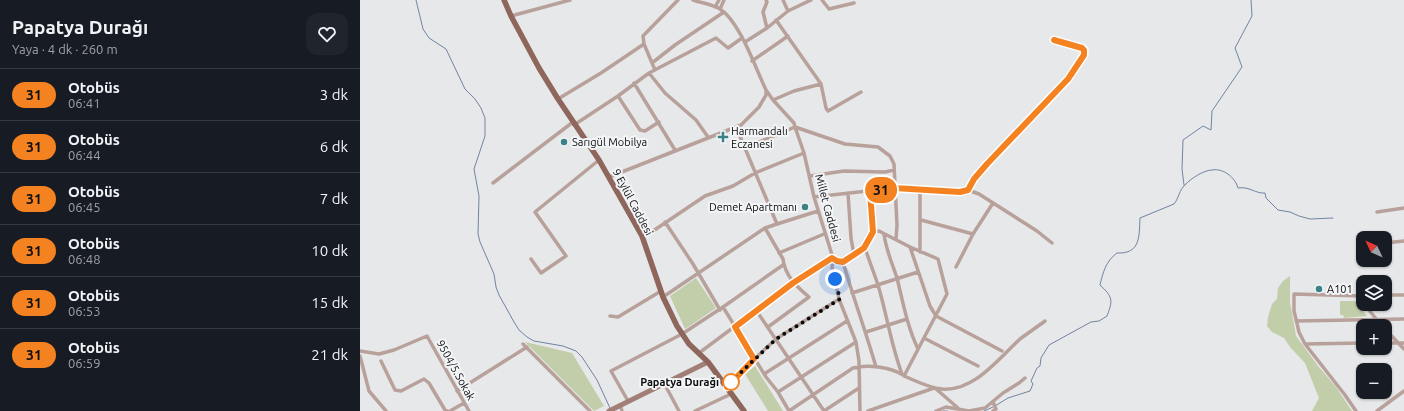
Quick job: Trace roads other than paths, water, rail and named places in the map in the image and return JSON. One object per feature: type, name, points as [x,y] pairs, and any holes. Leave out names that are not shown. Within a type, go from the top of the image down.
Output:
[{"type":"main road","name":"9 Eylül Caddesi","points":[[504,0],[539,68],[599,160],[642,236],[662,294],[677,326],[689,344],[708,362],[744,411]]},
{"type":"street","points":[[511,16],[570,0]]},
{"type":"street","points":[[654,70],[644,44],[643,36],[678,0]]},
{"type":"street","points":[[693,0],[717,8]]},
{"type":"street","points":[[717,8],[719,0]]},
{"type":"street","points":[[717,8],[724,0]]},
{"type":"street","points":[[766,0],[763,12],[767,28]]},
{"type":"street","points":[[783,0],[788,11]]},
{"type":"street","points":[[745,42],[767,28],[788,11],[811,0]]},
{"type":"street","points":[[822,0],[829,9],[854,3]]},
{"type":"street","name":"Millet Caddesi","points":[[717,8],[724,12],[732,21],[745,42],[766,90],[796,127],[824,234],[832,258],[832,268],[840,299],[856,342],[860,366],[860,411]]},
{"type":"street","points":[[652,63],[724,12]]},
{"type":"street","points":[[776,20],[820,84],[828,111],[861,92]]},
{"type":"street","points":[[752,60],[788,36]]},
{"type":"street","points":[[493,183],[574,123],[618,96],[654,70],[716,38],[728,48],[742,38]]},
{"type":"street","points":[[968,190],[974,179],[987,164],[1068,79],[1084,55],[1084,50],[1082,48],[1054,40]]},
{"type":"street","points":[[558,99],[601,73],[644,44]]},
{"type":"street","points":[[649,73],[665,93],[696,120],[708,137]]},
{"type":"street","points":[[634,83],[675,150]]},
{"type":"street","points":[[773,100],[794,91],[820,84]]},
{"type":"street","points":[[609,177],[741,125],[759,107],[766,95],[766,90]]},
{"type":"street","points":[[618,96],[640,130],[645,131],[659,122]]},
{"type":"street","points":[[736,127],[777,224]]},
{"type":"street","points":[[745,148],[796,127],[845,144],[878,147],[890,156],[894,164],[896,239]]},
{"type":"street","points":[[642,236],[653,231],[705,196],[734,186],[755,173],[804,153]]},
{"type":"street","points":[[531,259],[542,274],[566,256],[535,212],[599,160]]},
{"type":"street","points":[[810,176],[844,171],[885,172],[894,170]]},
{"type":"street","points":[[814,197],[894,188],[960,192],[968,190],[980,194],[1036,231],[1052,244]]},
{"type":"street","points":[[920,190],[920,252]]},
{"type":"street","points":[[699,353],[793,283],[832,258],[843,262],[864,248],[873,232],[870,191]]},
{"type":"street","points":[[848,193],[851,238],[854,255]]},
{"type":"street","points":[[956,267],[973,234],[993,203]]},
{"type":"street","points":[[1377,212],[1404,208]]},
{"type":"street","points":[[610,316],[618,317],[698,274],[766,228],[818,211]]},
{"type":"street","points":[[921,220],[973,234]]},
{"type":"street","points":[[665,222],[720,310]]},
{"type":"street","points":[[766,228],[783,259],[783,265],[793,283],[809,297],[768,327]]},
{"type":"street","points":[[873,232],[884,234],[920,252],[938,259],[947,294],[903,375]]},
{"type":"street","points":[[779,253],[824,234]]},
{"type":"street","points":[[884,234],[886,246],[897,278],[906,319],[918,349]]},
{"type":"street","points":[[1392,242],[1404,241]]},
{"type":"street","points":[[910,247],[930,306],[936,316],[1002,351]]},
{"type":"street","points":[[864,248],[878,285],[890,338],[903,375]]},
{"type":"street","points":[[843,262],[876,367]]},
{"type":"street","points":[[628,401],[611,371],[682,334],[720,310],[783,265]]},
{"type":"street","points":[[852,293],[918,272]]},
{"type":"street","points":[[1356,296],[1294,294],[1296,321],[1299,332],[1306,344],[1356,411]]},
{"type":"street","points":[[1392,295],[1404,295]]},
{"type":"street","points":[[727,387],[776,339],[840,299]]},
{"type":"street","points":[[724,307],[754,359],[778,392],[789,411],[853,368],[860,366],[876,367],[942,389],[968,384],[995,364],[1020,339],[1045,321]]},
{"type":"street","points":[[756,310],[824,411],[859,388]]},
{"type":"street","points":[[866,332],[906,319]]},
{"type":"street","points":[[1392,319],[1404,319]]},
{"type":"street","points":[[1296,321],[1356,320]]},
{"type":"street","points":[[764,374],[847,321]]},
{"type":"street","name":"9504/5.Sokak","points":[[360,351],[378,354],[394,350],[427,336],[469,411]]},
{"type":"street","points":[[1392,337],[1404,349]]},
{"type":"street","points":[[924,338],[978,366]]},
{"type":"street","points":[[778,392],[856,342]]},
{"type":"street","points":[[1306,344],[1356,343]]},
{"type":"street","points":[[1392,343],[1404,343]]},
{"type":"street","points":[[457,391],[525,345],[590,411]]},
{"type":"street","points":[[360,356],[369,391],[386,411]]},
{"type":"street","points":[[381,361],[395,390],[401,391],[424,379],[430,383],[445,410],[449,411],[464,403]]},
{"type":"street","points":[[609,411],[708,362]]},
{"type":"street","points":[[936,411],[946,407],[969,410],[985,408],[1025,378]]},
{"type":"street","points":[[664,383],[679,411]]},
{"type":"street","points":[[934,387],[958,408]]},
{"type":"street","points":[[868,411],[934,387]]},
{"type":"street","points":[[1376,411],[1404,391]]},
{"type":"street","points":[[695,411],[731,394]]},
{"type":"street","points":[[993,402],[995,410]]},
{"type":"street","points":[[620,405],[622,411]]},
{"type":"waterway","points":[[416,0],[423,29],[429,38],[446,49],[465,89],[475,99],[485,118],[485,136],[474,169],[479,196],[478,234],[494,274],[499,295],[519,330],[527,337],[534,341],[563,346],[576,351],[582,357],[597,380],[610,408]]},
{"type":"waterway","points":[[1184,185],[1182,169],[1183,140],[1203,126],[1211,130],[1212,111],[1242,67],[1235,48],[1252,16],[1251,0]]},
{"type":"waterway","points":[[995,406],[1008,398],[1030,391],[1033,384],[1031,381],[1037,368],[1040,366],[1041,358],[1049,345],[1091,322],[1099,321],[1107,316],[1111,299],[1100,285],[1108,263],[1117,253],[1125,253],[1135,247],[1139,237],[1140,218],[1174,204],[1183,187],[1197,175],[1209,170],[1220,170],[1228,174],[1234,180],[1238,188],[1246,188],[1265,193],[1266,198],[1278,210],[1290,212],[1310,219],[1333,218]]},
{"type":"waterway","points":[[984,411],[993,407]]},
{"type":"waterway","points":[[943,411],[948,411]]},
{"type":"place","name":"Harmandalı Eczanesi","points":[[723,137]]},
{"type":"place","name":"Sarıgül Mobilya","points":[[564,142]]},
{"type":"place","name":"Demet Apartmanı","points":[[805,207]]},
{"type":"place","name":"A101","points":[[1319,289]]},
{"type":"place","name":"Papatya Durağı","points":[[731,382]]}]
